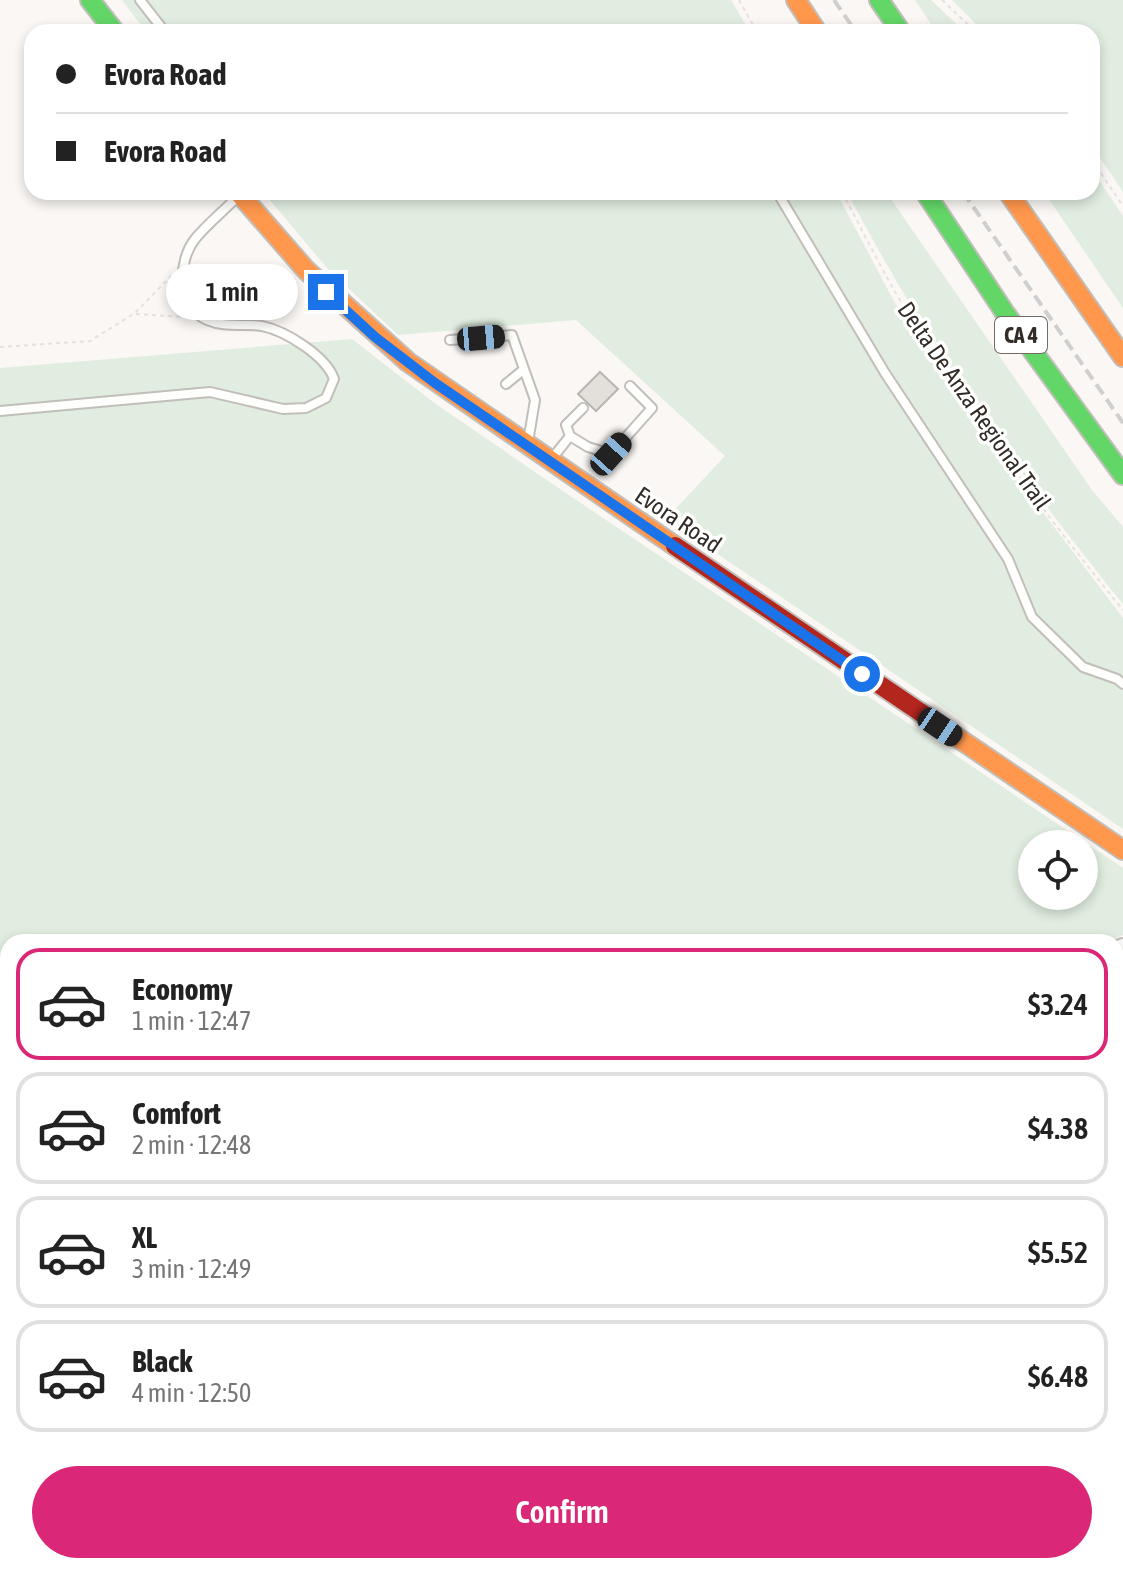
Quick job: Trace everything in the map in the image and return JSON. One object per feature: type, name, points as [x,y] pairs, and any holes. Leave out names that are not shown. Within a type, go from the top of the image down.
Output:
[{"type":"main road","points":[[90,0],[109,24]]},
{"type":"main road","points":[[796,0],[812,24]]},
{"type":"main road","points":[[879,0],[896,24]]},
{"type":"main road","name":"Evora Road","points":[[244,200],[310,275],[375,337],[435,383],[1123,850]]},
{"type":"main road","name":"CA 4","points":[[930,200],[1023,337],[1123,475]]},
{"type":"main road","points":[[1014,200],[1123,357]]},
{"type":"lane","points":[[140,0],[159,24]]},
{"type":"lane","points":[[0,411],[210,392],[283,409],[306,408],[326,398],[334,379],[329,364],[303,345],[262,326],[231,327],[204,319],[186,301],[182,282],[185,261],[193,241],[233,200]]},
{"type":"lane","points":[[782,200],[885,373],[1008,559],[1032,617],[1083,667],[1123,684]]},
{"type":"lane","points":[[450,340],[512,335],[535,400],[527,446]]},
{"type":"lane","points":[[506,384],[523,370]]},
{"type":"lane","points":[[583,408],[566,425],[570,436],[588,447],[611,454],[652,408],[630,386]]},
{"type":"lane","points":[[550,461],[570,436]]},
{"type":"path","points":[[739,0],[752,24]]},
{"type":"path","points":[[942,0],[968,24]]},
{"type":"path","points":[[1100,172],[1123,206]]},
{"type":"path","name":"Delta De Anza Regional Trail","points":[[846,200],[934,354],[1046,511],[1123,610]]},
{"type":"path","points":[[0,347],[90,341],[135,313],[185,261]]},
{"type":"path","points":[[135,313],[204,319]]},
{"type":"green space","points":[[122,0],[731,0],[745,24],[140,24]]},
{"type":"green space","points":[[915,0],[931,0],[956,24],[931,24]]},
{"type":"green space","points":[[952,0],[1123,0],[1123,192],[1100,158],[1100,24],[976,24]]},
{"type":"green space","points":[[1100,182],[1123,216],[1123,308],[1049,200],[1100,200]]},
{"type":"green space","points":[[270,200],[840,200],[895,303],[979,428],[1123,618],[1123,829],[666,519],[725,456],[576,320],[398,335],[328,269]]},
{"type":"green space","points":[[851,200],[892,200],[1092,490],[1123,527],[1123,604],[1046,506],[974,405]]},
{"type":"green space","points":[[352,339],[437,405],[1067,830],[1018,830],[1018,910],[1098,910],[1098,851],[1123,868],[1123,934],[0,934],[0,368]]},
{"type":"building","points":[[600,372],[618,389],[596,411],[578,394]]},
{"type":"railway","points":[[834,0],[850,24]]},
{"type":"railway","points":[[969,200],[1123,423]]},
{"type":"traffic: fast","points":[[90,0],[109,24]]},
{"type":"traffic: fast","points":[[879,0],[896,24]]},
{"type":"traffic: fast","points":[[930,200],[1005,313],[1123,475]]},
{"type":"traffic: slow","points":[[796,0],[812,24]]},
{"type":"traffic: slow","points":[[245,200],[306,270],[408,362],[675,546]]},
{"type":"traffic: slow","points":[[1014,200],[1123,357]]},
{"type":"traffic: slow","points":[[945,729],[1123,850]]},
{"type":"traffic: jam","points":[[675,546],[945,729]]},
{"type":"route","points":[[326,292],[375,337],[435,383],[862,674]]}]
